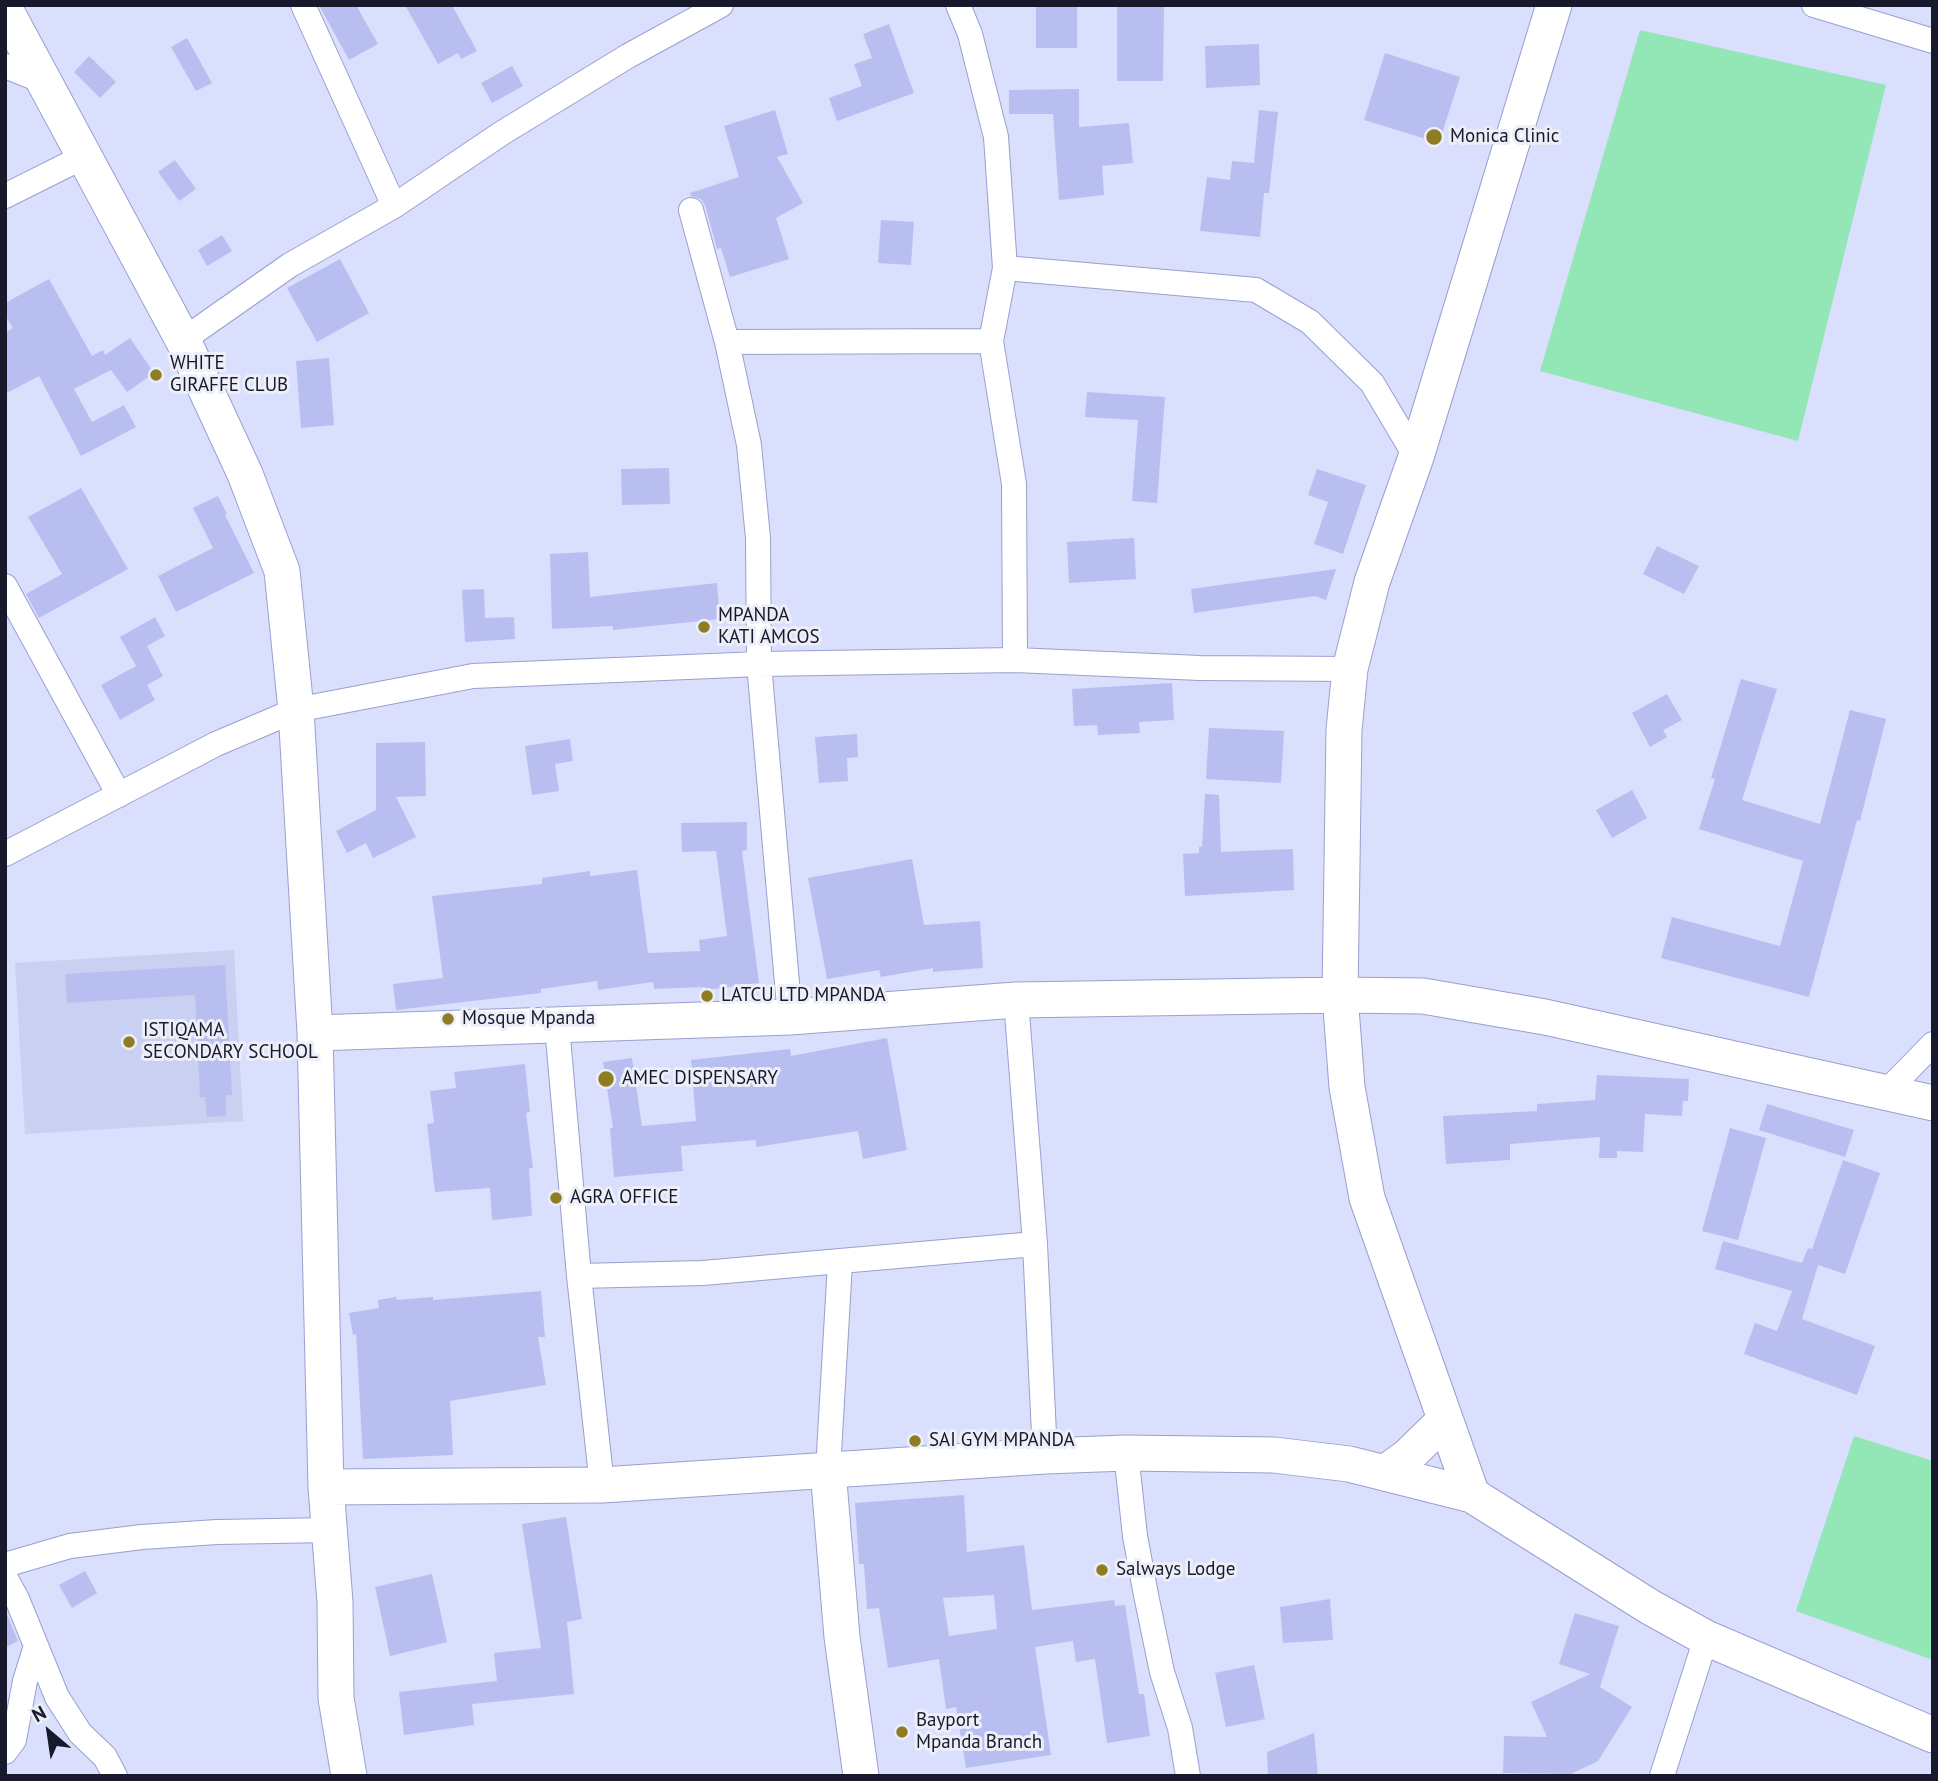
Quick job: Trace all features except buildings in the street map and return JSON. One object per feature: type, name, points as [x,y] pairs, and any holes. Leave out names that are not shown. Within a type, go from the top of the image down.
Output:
[{"type":"street","points":[[303,5],[394,206]]},
{"type":"street","points":[[183,340],[290,265],[394,206],[502,133],[628,56],[721,5]]},
{"type":"street","points":[[958,5],[970,34],[996,137],[1005,268],[991,341],[1014,484],[1015,660]]},
{"type":"street","points":[[1472,1495],[1367,1198],[1347,1087],[1340,995],[1344,730],[1349,668],[1371,582],[1416,457],[1554,5]]},
{"type":"street","points":[[1814,5],[1933,41]]},
{"type":"street","points":[[5,9],[183,340],[245,474],[282,571],[296,710],[315,1033],[327,1487],[335,1602],[336,1698],[349,1776]]},
{"type":"street","points":[[5,66],[47,83]]},
{"type":"street","points":[[5,196],[85,156]]},
{"type":"street","points":[[691,210],[727,342],[750,458],[758,538],[759,664],[790,1017]]},
{"type":"street","points":[[1005,268],[1256,290],[1310,322],[1372,383],[1416,457]]},
{"type":"street","points":[[727,342],[991,341]]},
{"type":"street","points":[[5,586],[119,795]]},
{"type":"street","points":[[5,854],[216,744],[296,710],[473,676],[759,664],[1015,660],[1200,668],[1349,668]]},
{"type":"street","points":[[315,1033],[790,1017],[1016,1000],[1423,996],[1534,1015],[1933,1103]]},
{"type":"street","points":[[1016,1000],[1035,1244],[1045,1456]]},
{"type":"street","points":[[557,1026],[579,1276],[602,1485]]},
{"type":"street","points":[[1887,1091],[1933,1044]]},
{"type":"street","points":[[579,1276],[703,1273],[1035,1244]]},
{"type":"street","points":[[840,1263],[828,1471],[842,1637],[861,1776]]},
{"type":"street","points":[[1386,1472],[1407,1457],[1446,1420]]},
{"type":"street","points":[[327,1487],[602,1485],[1126,1453],[1274,1455],[1349,1464],[1472,1495],[1650,1607],[1706,1638],[1933,1735]]},
{"type":"street","points":[[1126,1453],[1135,1536],[1144,1583],[1162,1672],[1180,1728],[1188,1776]]},
{"type":"street","points":[[5,1565],[62,1548],[142,1537],[217,1532],[330,1530]]},
{"type":"street","points":[[5,1577],[17,1599],[35,1649],[68,1716],[80,1733],[105,1757],[115,1776]]},
{"type":"street","points":[[1662,1776],[1706,1638]]},
{"type":"street","points":[[5,1752],[14,1740],[25,1681],[35,1649]]},
{"type":"shaded area","name":"ISTIQAMA SECONDARY SCHOOL","points":[[234,950],[243,1121],[25,1134],[15,963]]},
{"type":"green space","points":[[1640,30],[1886,85],[1798,441],[1540,371]]},
{"type":"green space","points":[[1854,1436],[1933,1461],[1933,1660],[1796,1611]]},
{"type":"place","name":"Monica Clinic","points":[[1434,137]]},
{"type":"place","name":"WHITE GIRAFFE CLUB","points":[[156,375]]},
{"type":"place","name":"MPANDA KATI AMCOS","points":[[704,627]]},
{"type":"place","name":"LATCU LTD MPANDA","points":[[707,996]]},
{"type":"place","name":"Mosque Mpanda","points":[[448,1019]]},
{"type":"place","name":"ISTIQAMA SECONDARY SCHOOL","points":[[129,1042]]},
{"type":"place","name":"AMEC DISPENSARY","points":[[606,1079]]},
{"type":"place","name":"AGRA OFFICE","points":[[556,1198]]},
{"type":"place","name":"SAI GYM MPANDA","points":[[915,1441]]},
{"type":"place","name":"Salways Lodge","points":[[1102,1570]]},
{"type":"place","name":"Bayport Mpanda Branch","points":[[902,1732]]}]
